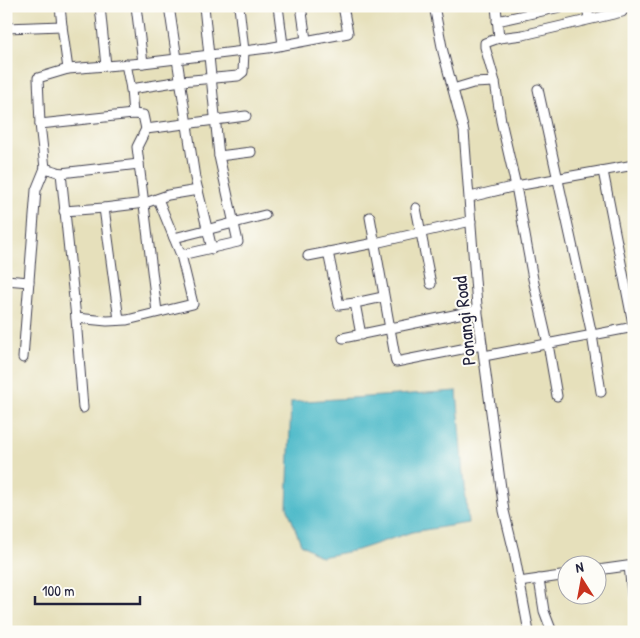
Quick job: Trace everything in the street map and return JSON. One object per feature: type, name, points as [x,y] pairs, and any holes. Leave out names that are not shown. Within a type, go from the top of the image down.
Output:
[{"type":"street","points":[[60,6],[68,69]]},
{"type":"street","points":[[100,6],[106,66]]},
{"type":"street","points":[[136,6],[143,63]]},
{"type":"street","points":[[169,6],[198,190],[212,249]]},
{"type":"street","points":[[181,255],[238,242],[219,156],[204,6]]},
{"type":"street","points":[[130,89],[181,81],[241,75],[243,72],[244,51],[239,6]]},
{"type":"street","points":[[278,6],[283,45]]},
{"type":"street","points":[[301,6],[306,40]]},
{"type":"street","points":[[22,358],[36,190],[45,168],[40,124],[38,78],[68,69],[210,56],[348,33],[343,6]]},
{"type":"street","name":"Ponangi Road","points":[[434,6],[443,52],[464,131],[482,345],[504,511],[529,632]]},
{"type":"street","points":[[496,6],[499,38]]},
{"type":"street","points":[[497,21],[565,6]]},
{"type":"street","points":[[587,6],[590,19]]},
{"type":"street","points":[[557,396],[516,186],[501,121],[495,82],[484,47],[488,41],[499,38],[523,35],[622,12]]},
{"type":"street","points":[[6,28],[62,26]]},
{"type":"street","points":[[126,64],[133,114]]},
{"type":"street","points":[[453,89],[473,83],[495,82]]},
{"type":"street","points":[[538,89],[592,335],[601,392]]},
{"type":"street","points":[[40,124],[143,114],[146,130],[137,147],[157,312]]},
{"type":"street","points":[[146,130],[246,116]]},
{"type":"street","points":[[219,156],[251,152]]},
{"type":"street","points":[[45,168],[61,173],[139,164]]},
{"type":"street","points":[[470,197],[516,186],[634,165]]},
{"type":"street","points":[[484,356],[634,327],[603,171]]},
{"type":"street","points":[[61,173],[83,408]]},
{"type":"street","points":[[64,211],[145,203],[198,190]]},
{"type":"street","points":[[76,318],[107,321],[119,320],[193,304],[181,255],[158,199]]},
{"type":"street","points":[[104,208],[119,320]]},
{"type":"street","points":[[416,208],[431,284]]},
{"type":"street","points":[[174,238],[265,214]]},
{"type":"street","points":[[370,217],[396,362],[482,345]]},
{"type":"street","points":[[308,256],[375,244],[471,222]]},
{"type":"street","points":[[328,252],[339,305],[383,297]]},
{"type":"street","points":[[6,280],[29,282]]},
{"type":"street","points":[[355,303],[361,335]]},
{"type":"street","points":[[343,338],[478,310]]},
{"type":"street","points":[[608,569],[632,566],[634,612]]},
{"type":"street","points":[[520,582],[558,576]]},
{"type":"street","points":[[539,579],[544,611],[552,632]]},
{"type":"water","points":[[457,391],[468,523],[412,532],[357,550],[321,557],[301,544],[287,507],[291,402]]}]
